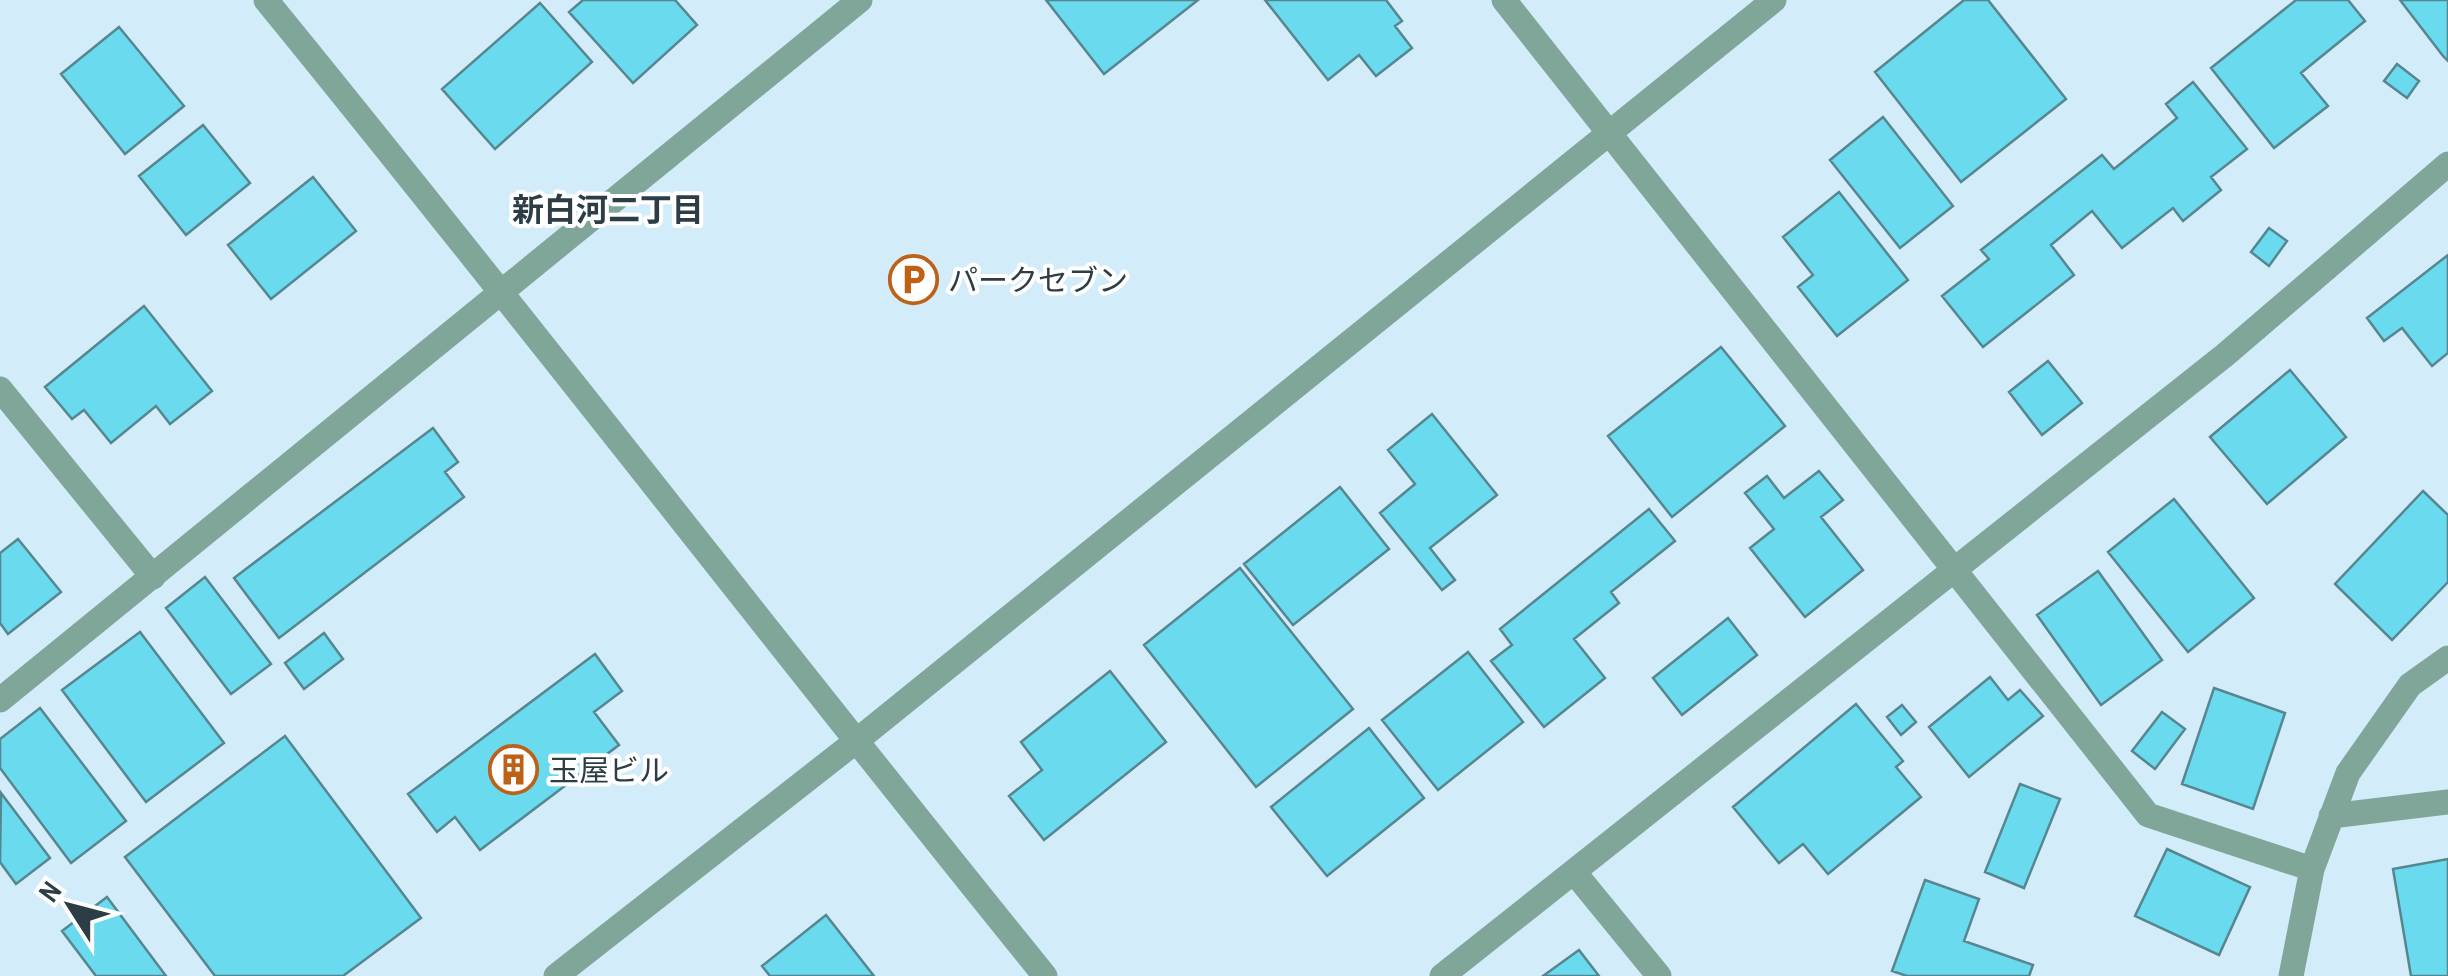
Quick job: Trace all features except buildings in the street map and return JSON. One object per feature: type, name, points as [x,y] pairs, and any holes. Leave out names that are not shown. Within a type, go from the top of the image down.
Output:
[{"type":"street","points":[[266,0],[502,289],[855,742],[1045,976]]},
{"type":"street","points":[[0,700],[860,0]]},
{"type":"street","points":[[1504,0],[2148,815],[2312,869]]},
{"type":"street","points":[[556,976],[855,742],[1774,0]]},
{"type":"street","points":[[1442,976],[2225,355],[2448,164]]},
{"type":"street","points":[[0,389],[153,577]]},
{"type":"street","points":[[2290,976],[2312,869],[2348,773],[2410,685],[2448,658]]},
{"type":"street","points":[[2331,816],[2448,802]]},
{"type":"street","points":[[1574,872],[1659,976]]},
{"type":"place","name":"パークセブン","points":[[913,280]]},
{"type":"place","name":"玉屋ビル","points":[[514,770]]},
{"type":"district","name":"新白河二丁目","points":[[608,209]]}]
